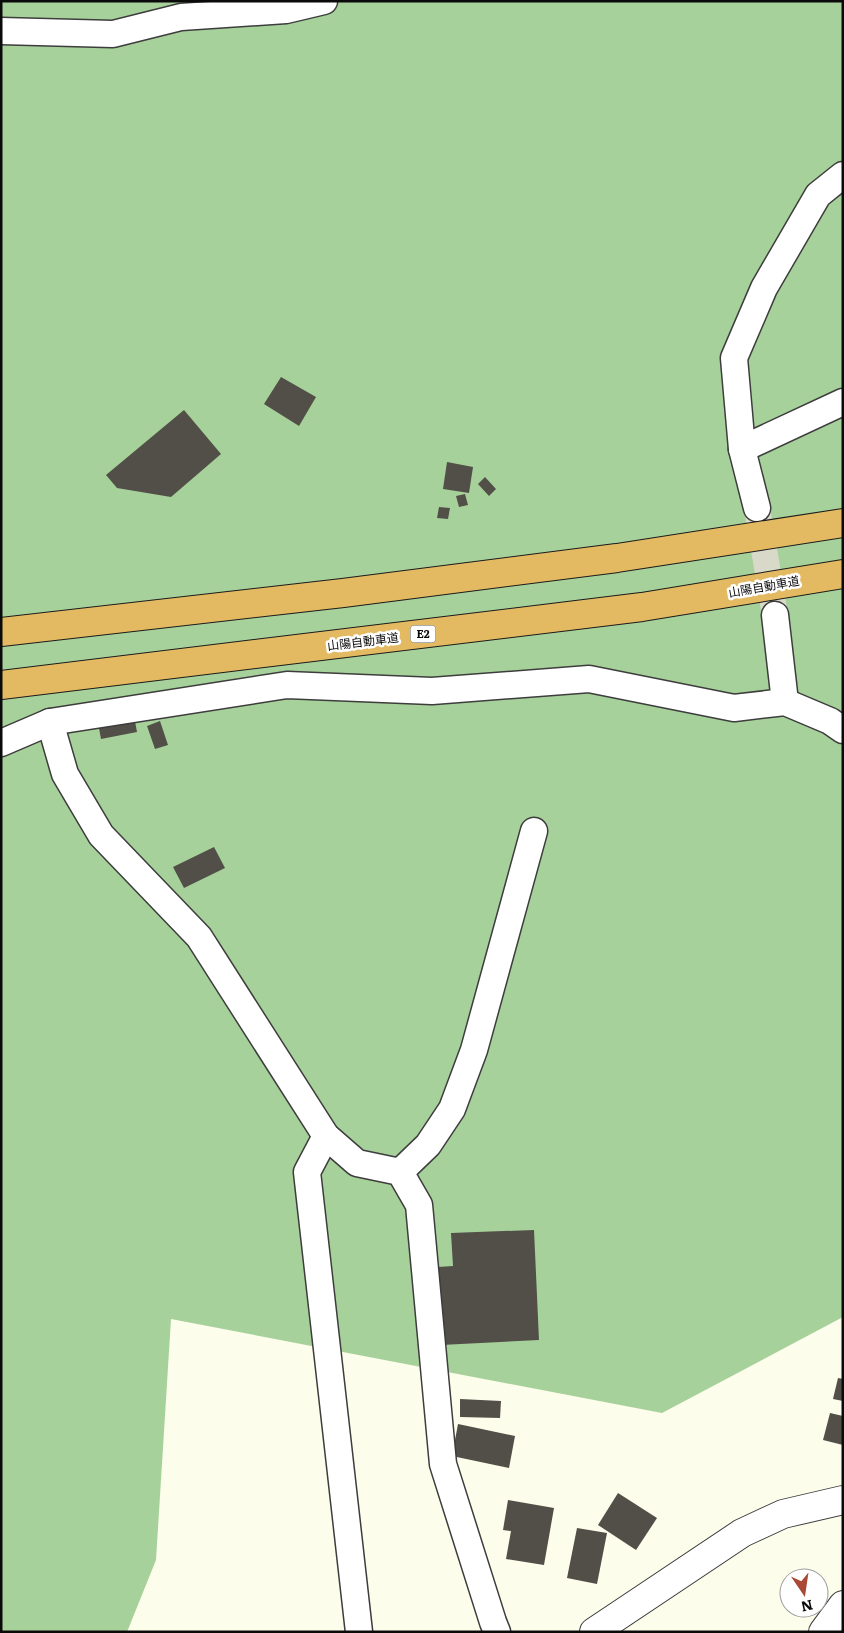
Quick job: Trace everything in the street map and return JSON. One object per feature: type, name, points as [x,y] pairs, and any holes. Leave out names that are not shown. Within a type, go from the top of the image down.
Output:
[{"type":"highway","points":[[1,632],[617,558],[843,523]]},
{"type":"highway","name":"山陽自動車道","points":[[1,685],[642,608],[843,574]]},
{"type":"street","points":[[1,32],[114,34],[181,17],[286,10],[324,1]]},
{"type":"street","points":[[757,508],[742,449],[734,358],[764,288],[818,195],[843,175]]},
{"type":"street","points":[[742,449],[843,402]]},
{"type":"street","points":[[774,615],[785,702]]},
{"type":"street","points":[[1,743],[50,722],[287,685],[432,691],[589,679],[734,708],[785,702],[830,720],[843,730]]},
{"type":"street","points":[[50,722],[65,774],[101,835],[199,937],[326,1136],[357,1163],[400,1172],[419,1205],[443,1464],[493,1622],[498,1632]]},
{"type":"street","points":[[400,1172],[428,1145],[452,1109],[474,1050],[534,831]]},
{"type":"street","points":[[326,1136],[307,1172],[358,1632]]},
{"type":"street","points":[[594,1632],[742,1534],[782,1514],[843,1500]]},
{"type":"street","points":[[823,1632],[843,1605]]},
{"type":"green space","points":[[1,1],[843,1],[843,1317],[662,1413],[171,1319],[156,1560],[127,1632],[1,1632]]},
{"type":"building","points":[[281,377],[316,397],[299,426],[264,404]]},
{"type":"building","points":[[184,410],[221,454],[171,497],[117,488],[106,475]]},
{"type":"building","points":[[447,462],[473,467],[469,493],[443,489]]},
{"type":"building","points":[[485,477],[496,489],[489,496],[478,484]]},
{"type":"building","points":[[465,494],[468,505],[459,507],[456,496]]},
{"type":"building","points":[[439,507],[450,508],[448,519],[437,518]]},
{"type":"building","points":[[134,716],[137,732],[101,739],[98,723]]},
{"type":"building","points":[[160,721],[168,745],[155,749],[147,726]]},
{"type":"building","points":[[214,847],[225,868],[184,888],[173,867]]},
{"type":"building","points":[[534,1230],[539,1340],[441,1345],[438,1267],[453,1266],[451,1233]]},
{"type":"building","points":[[838,1378],[843,1379],[843,1401],[833,1399]]},
{"type":"building","points":[[460,1399],[501,1401],[500,1418],[460,1417]]},
{"type":"building","points":[[830,1413],[843,1416],[843,1445],[823,1440]]},
{"type":"building","points":[[458,1424],[515,1436],[509,1468],[452,1456]]},
{"type":"building","points":[[618,1493],[657,1518],[636,1550],[598,1525]]},
{"type":"building","points":[[508,1500],[554,1508],[544,1565],[506,1559],[511,1531],[503,1530]]},
{"type":"building","points":[[577,1528],[607,1533],[597,1584],[567,1578]]},
{"type":"tunnel","points":[[757,508],[775,615]]}]
